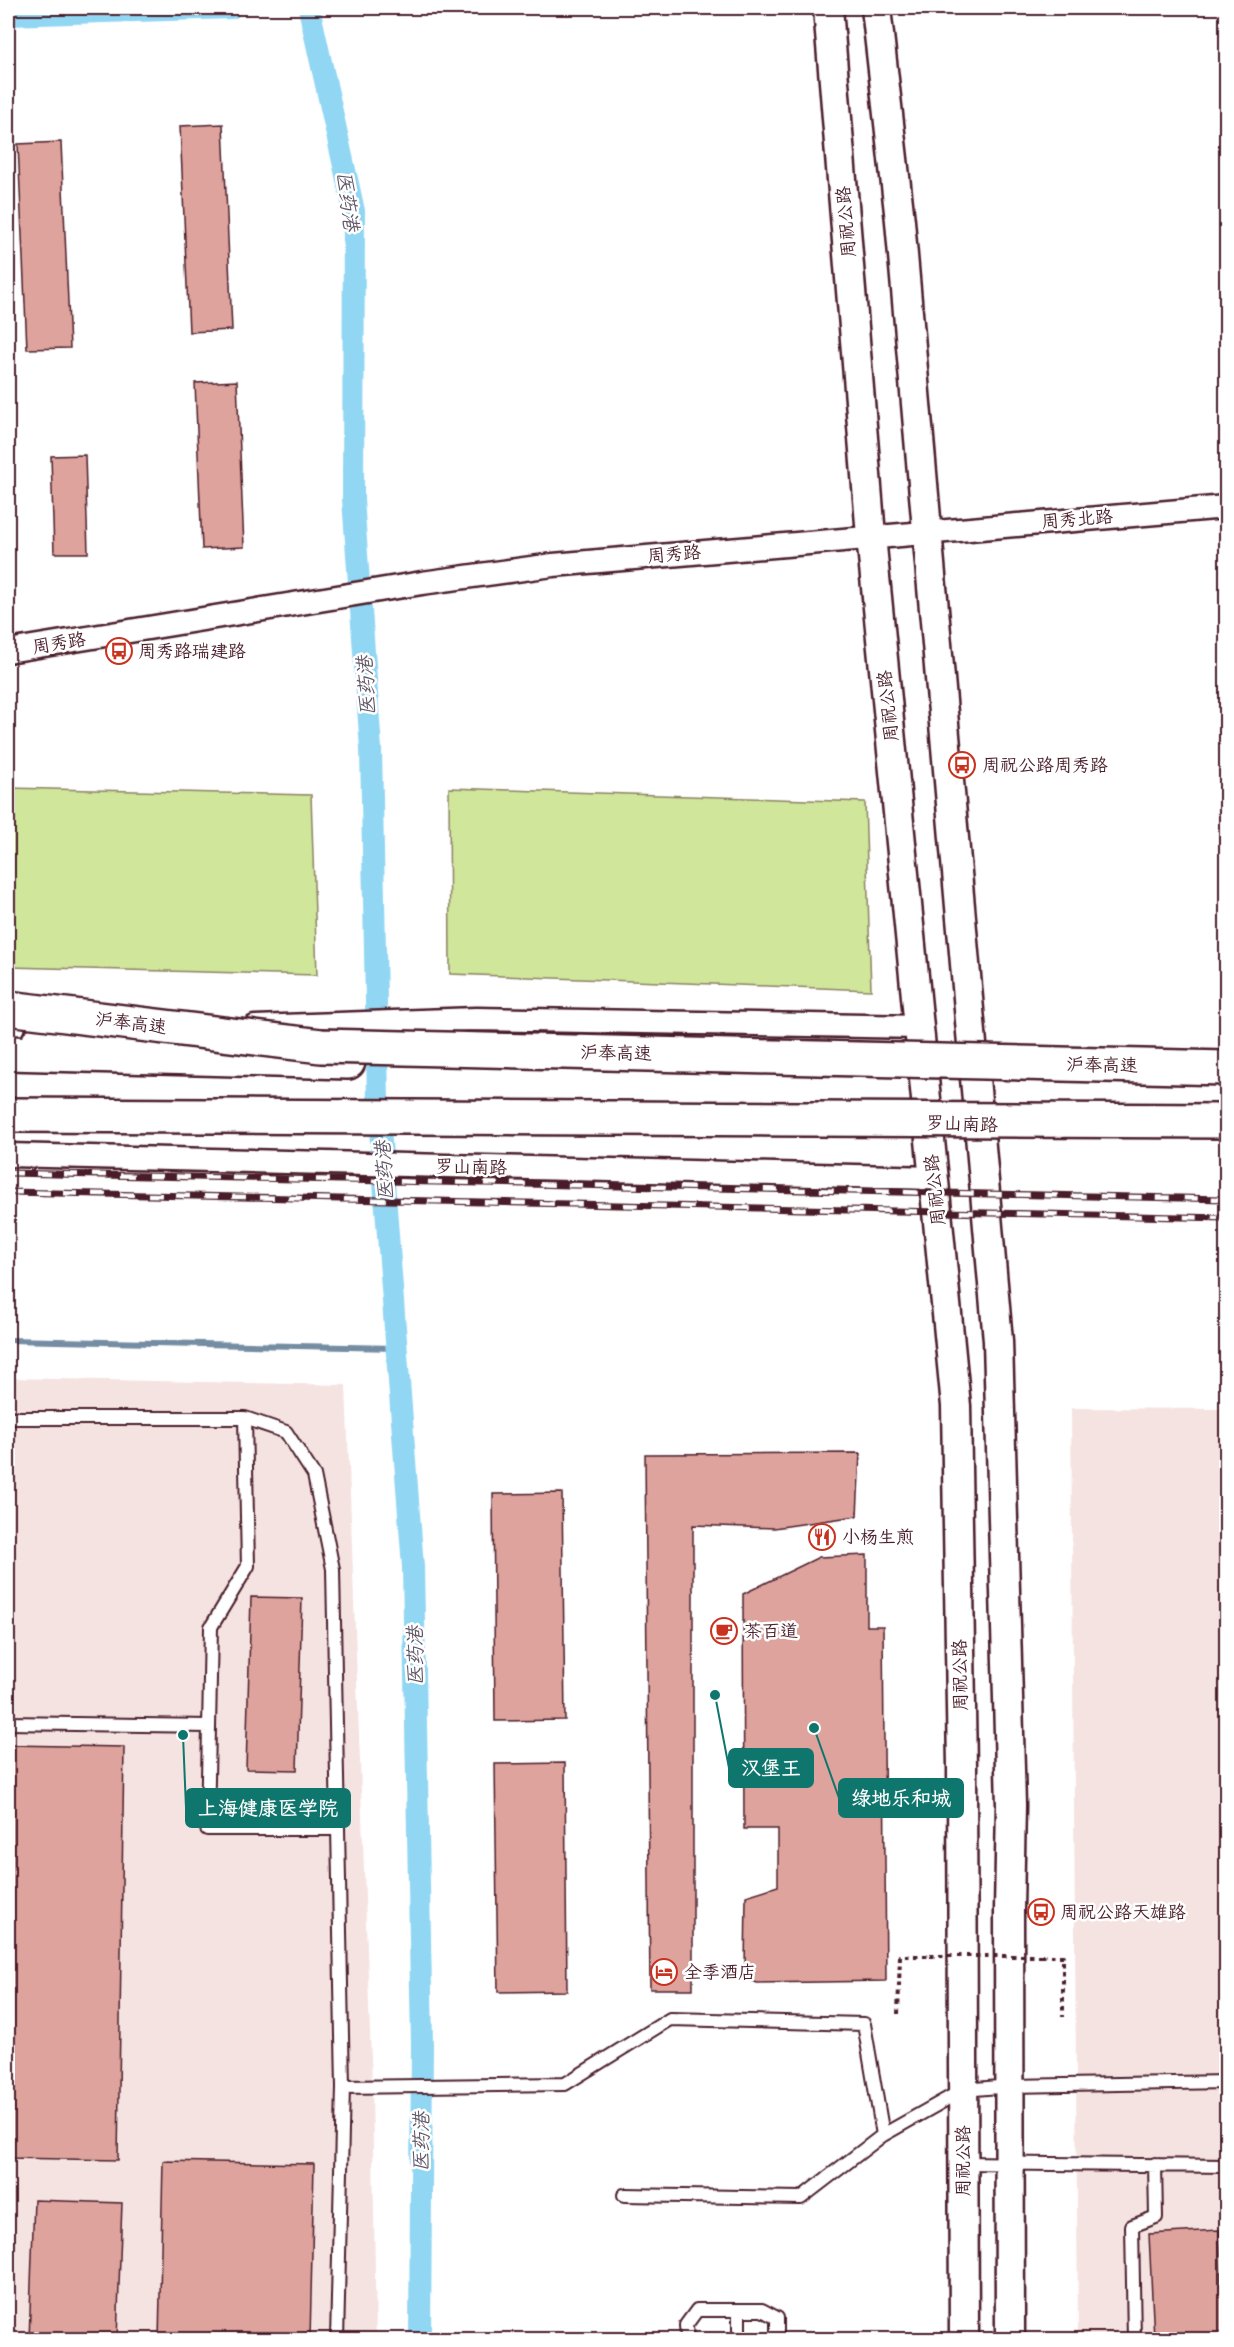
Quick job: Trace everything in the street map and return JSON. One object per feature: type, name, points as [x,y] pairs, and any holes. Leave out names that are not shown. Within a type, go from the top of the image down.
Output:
[{"type":"main road","name":"沪奉高速","points":[[8,1008],[321,1046],[1227,1067]]},
{"type":"main road","points":[[8,1053],[449,1065],[924,1072],[1227,1067]]},
{"type":"main road","name":"罗山南路","points":[[8,1105],[326,1114],[978,1124],[1227,1136]]},
{"type":"main road","points":[[8,1114],[1227,1120]]},
{"type":"street","name":"周祝公路","points":[[828,8],[871,536],[956,1406],[962,1767],[964,2340]]},
{"type":"street","points":[[876,8],[900,221],[998,1341],[1011,1805],[1009,1910],[1010,2340]]},
{"type":"street","name":"周秀北路","points":[[927,531],[1227,507]]},
{"type":"street","name":"周秀路","points":[[8,651],[422,583],[554,565],[927,531]]},
{"type":"street","points":[[8,1039],[106,1037],[321,1024],[446,1020],[610,1020],[920,1027]]},
{"type":"street","name":"罗山南路","points":[[8,1155],[934,1178]]},
{"type":"lane","points":[[8,1418],[245,1419],[286,1432],[314,1475],[333,1569],[343,2087],[337,2340]]},
{"type":"lane","points":[[245,1419],[248,1566],[211,1627],[207,1829],[338,1829]]},
{"type":"lane","points":[[8,1723],[209,1726]]},
{"type":"lane","points":[[343,2087],[565,2084],[670,2019],[864,2024],[883,2135]]},
{"type":"lane","points":[[624,2195],[801,2198],[883,2135],[963,2090],[1011,2086],[1227,2082]]},
{"type":"lane","points":[[963,2163],[1227,2166]]},
{"type":"lane","points":[[1134,2340],[1132,2226],[1156,2217],[1155,2164]]},
{"type":"lane","points":[[687,2340],[686,2325],[697,2310],[762,2310],[777,2318],[777,2340]]},
{"type":"lane","points":[[739,2310],[739,2340]]},
{"type":"path","points":[[898,2014],[900,1956],[1063,1956],[1063,2017]]},
{"type":"shaded area","points":[[8,1378],[346,1385],[372,2085],[376,2339],[8,2340]]},
{"type":"shaded area","points":[[1071,1408],[1226,1409],[1226,2339],[1078,2339]]},
{"type":"green space","points":[[8,788],[311,795],[317,975],[8,967]]},
{"type":"green space","points":[[449,788],[865,802],[871,990],[450,974]]},
{"type":"building","points":[[223,124],[232,330],[189,332],[180,126]]},
{"type":"building","points":[[61,142],[70,348],[27,349],[18,144]]},
{"type":"building","points":[[237,381],[244,547],[202,549],[195,383]]},
{"type":"building","points":[[85,455],[88,553],[54,553],[51,456]]},
{"type":"building","points":[[860,1453],[857,1516],[774,1528],[693,1525],[693,1989],[650,1989],[645,1454]]},
{"type":"building","points":[[562,1493],[565,1720],[495,1721],[493,1494]]},
{"type":"building","points":[[867,1555],[867,1626],[883,1626],[886,1981],[757,1983],[751,1980],[745,1969],[746,1896],[778,1886],[778,1829],[744,1829],[743,1594],[819,1557]]},
{"type":"building","points":[[251,1597],[302,1598],[297,1770],[246,1769]]},
{"type":"building","points":[[8,1745],[124,1747],[118,2160],[8,2158]]},
{"type":"building","points":[[565,1763],[567,1991],[498,1992],[495,1764]]},
{"type":"building","points":[[163,2161],[314,2164],[310,2340],[159,2340]]},
{"type":"building","points":[[34,2200],[122,2203],[117,2340],[29,2340]]},
{"type":"building","points":[[1219,2230],[1221,2286],[1227,2286],[1227,2340],[1154,2340],[1149,2234]]},
{"type":"waterway","points":[[8,15],[231,8]]},
{"type":"waterway","name":"医药港","points":[[309,8],[354,211],[353,499],[371,749],[378,1102],[413,1567],[422,2044],[420,2340]]},
{"type":"waterway","points":[[8,1340],[397,1348]]},
{"type":"railway","points":[[8,1173],[1226,1199]]},
{"type":"railway","points":[[8,1192],[1226,1218]]},
{"type":"place","name":"周秀路瑞建路","points":[[119,651]]},
{"type":"place","name":"周祝公路周秀路","points":[[962,765]]},
{"type":"place","name":"小杨生煎","points":[[822,1537]]},
{"type":"place","name":"茶百道","points":[[724,1631]]},
{"type":"place","name":"汉堡王","points":[[715,1695]]},
{"type":"place","name":"绿地乐和城","points":[[814,1728]]},
{"type":"place","name":"上海健康医学院","points":[[183,1735]]},
{"type":"place","name":"周祝公路天雄路","points":[[1041,1912]]},
{"type":"place","name":"全季酒店","points":[[664,1972]]}]
